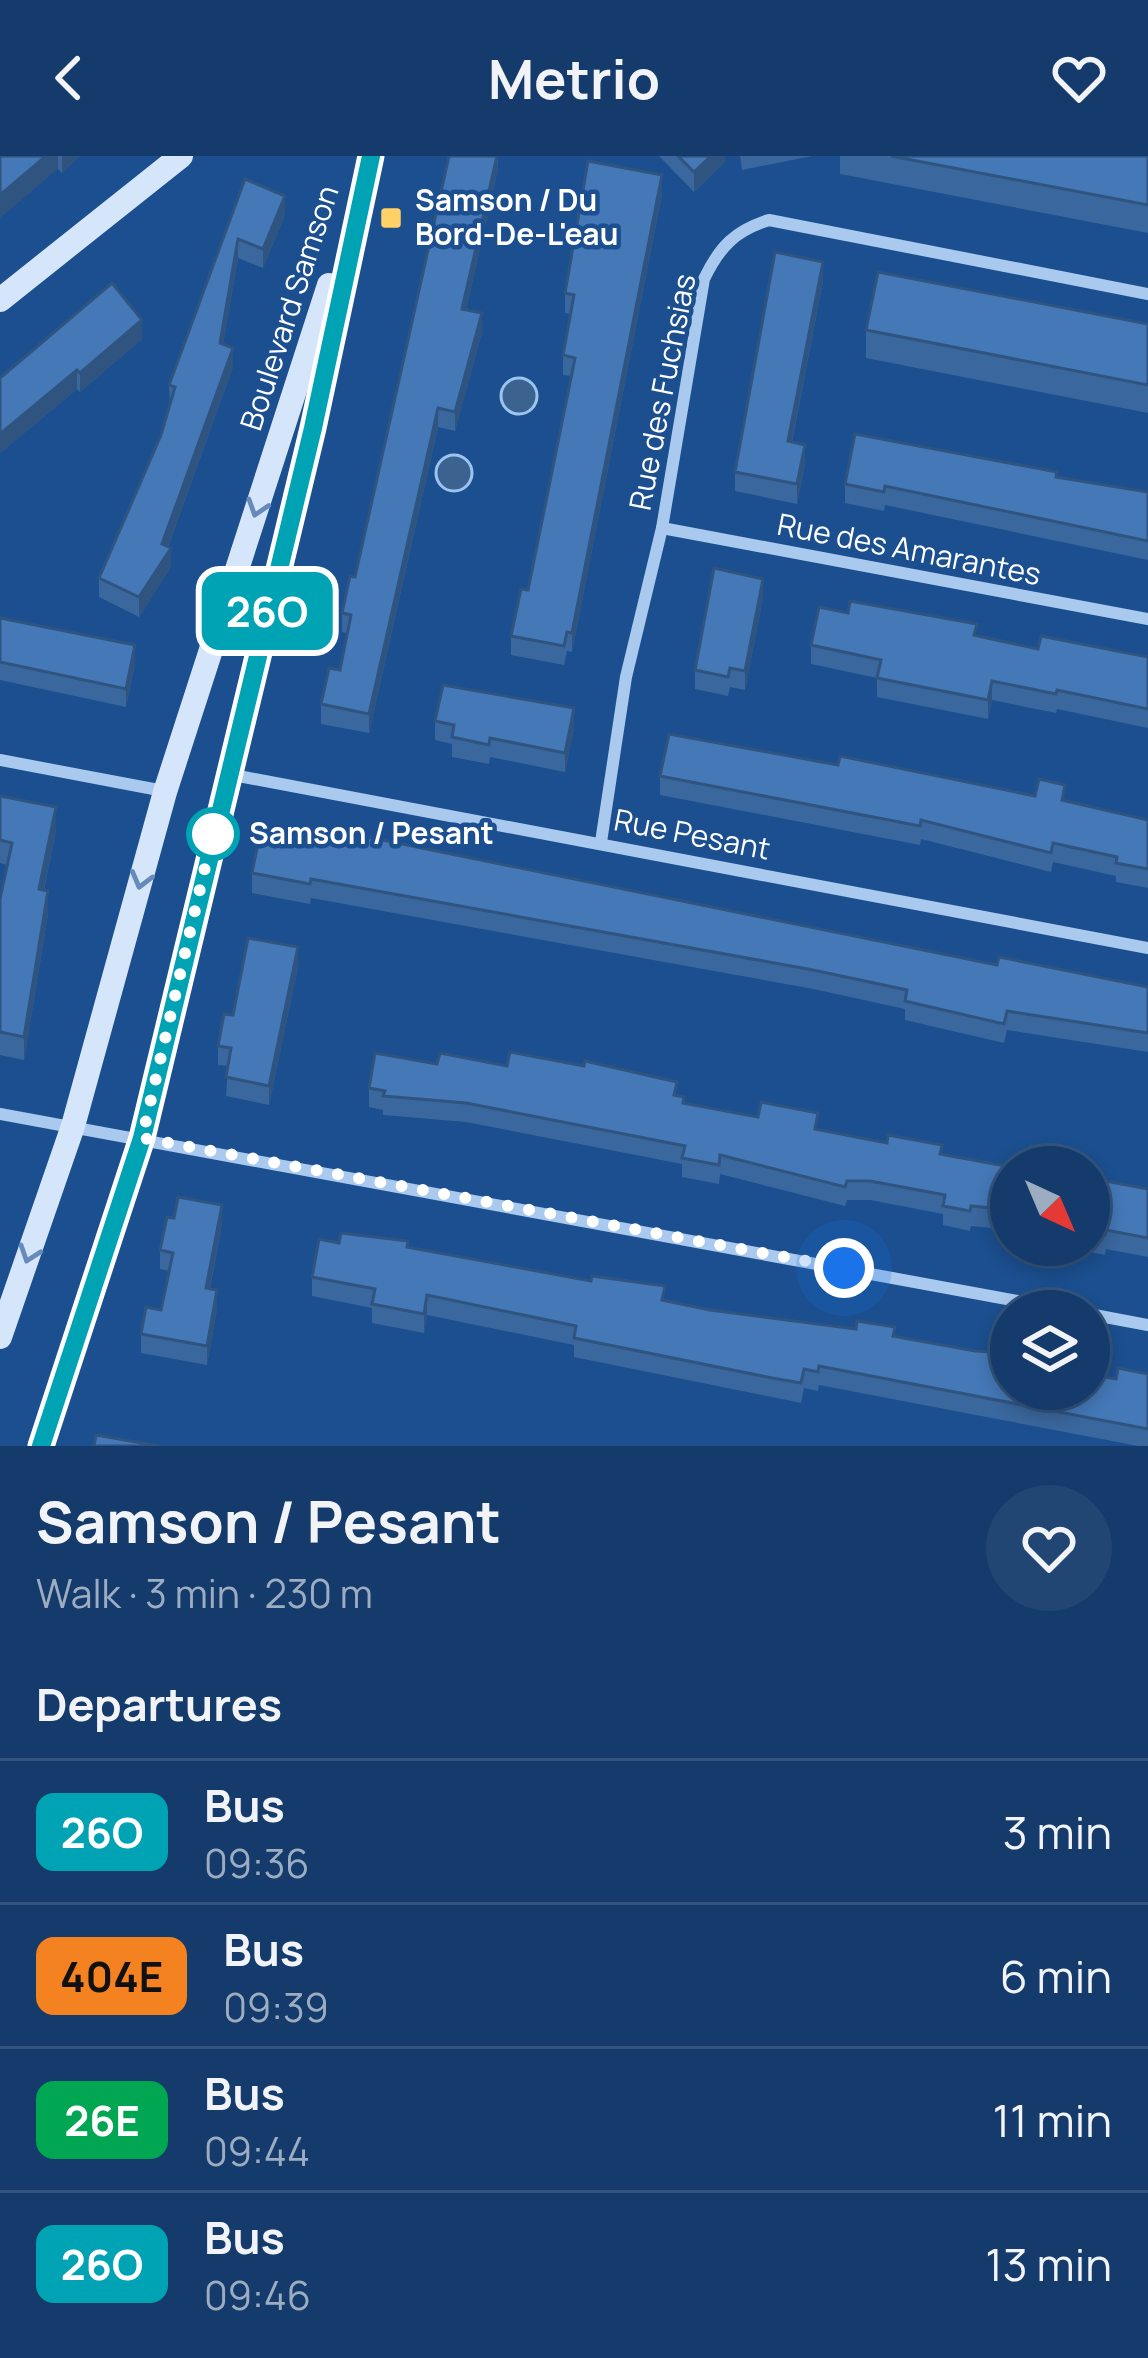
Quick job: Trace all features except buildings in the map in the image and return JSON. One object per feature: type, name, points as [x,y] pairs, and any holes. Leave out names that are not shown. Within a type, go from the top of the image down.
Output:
[{"type":"street","points":[[0,300],[181,156]]},
{"type":"street","name":"Boulevard Samson","points":[[41,1446],[142,1138],[313,428],[369,156]]},
{"type":"street","name":"Boulevard Samson","points":[[0,1337],[73,1126],[165,792],[369,156]]},
{"type":"street","name":"Rue des Fuchsias","points":[[601,842],[626,677],[662,528],[704,279],[718,250],[740,230],[769,220],[1148,294]]},
{"type":"street","name":"Rue des Amarantes","points":[[662,528],[1148,619]]},
{"type":"street","points":[[0,760],[165,792]]},
{"type":"street","name":"Rue Pesant","points":[[227,774],[1148,948]]},
{"type":"street","points":[[0,1114],[990,1296]]},
{"type":"street","points":[[1110,1318],[1148,1325]]},
{"type":"water","points":[[519,378],[532,383],[537,396],[532,409],[519,414],[506,409],[501,396],[506,383]]},
{"type":"water","points":[[454,455],[467,460],[472,473],[467,486],[454,491],[441,486],[436,473],[441,460]]},
{"type":"bus line","name":"26O","points":[[41,1446],[142,1138],[313,428],[371,156]]},
{"type":"place","name":"Samson / Du Bord-De-L'eau","points":[[391,218]]},
{"type":"place","name":"Samson / Pesant","points":[[213,834]]},
{"type":"route","points":[[213,834],[216,820],[142,1138],[844,1268]]}]
